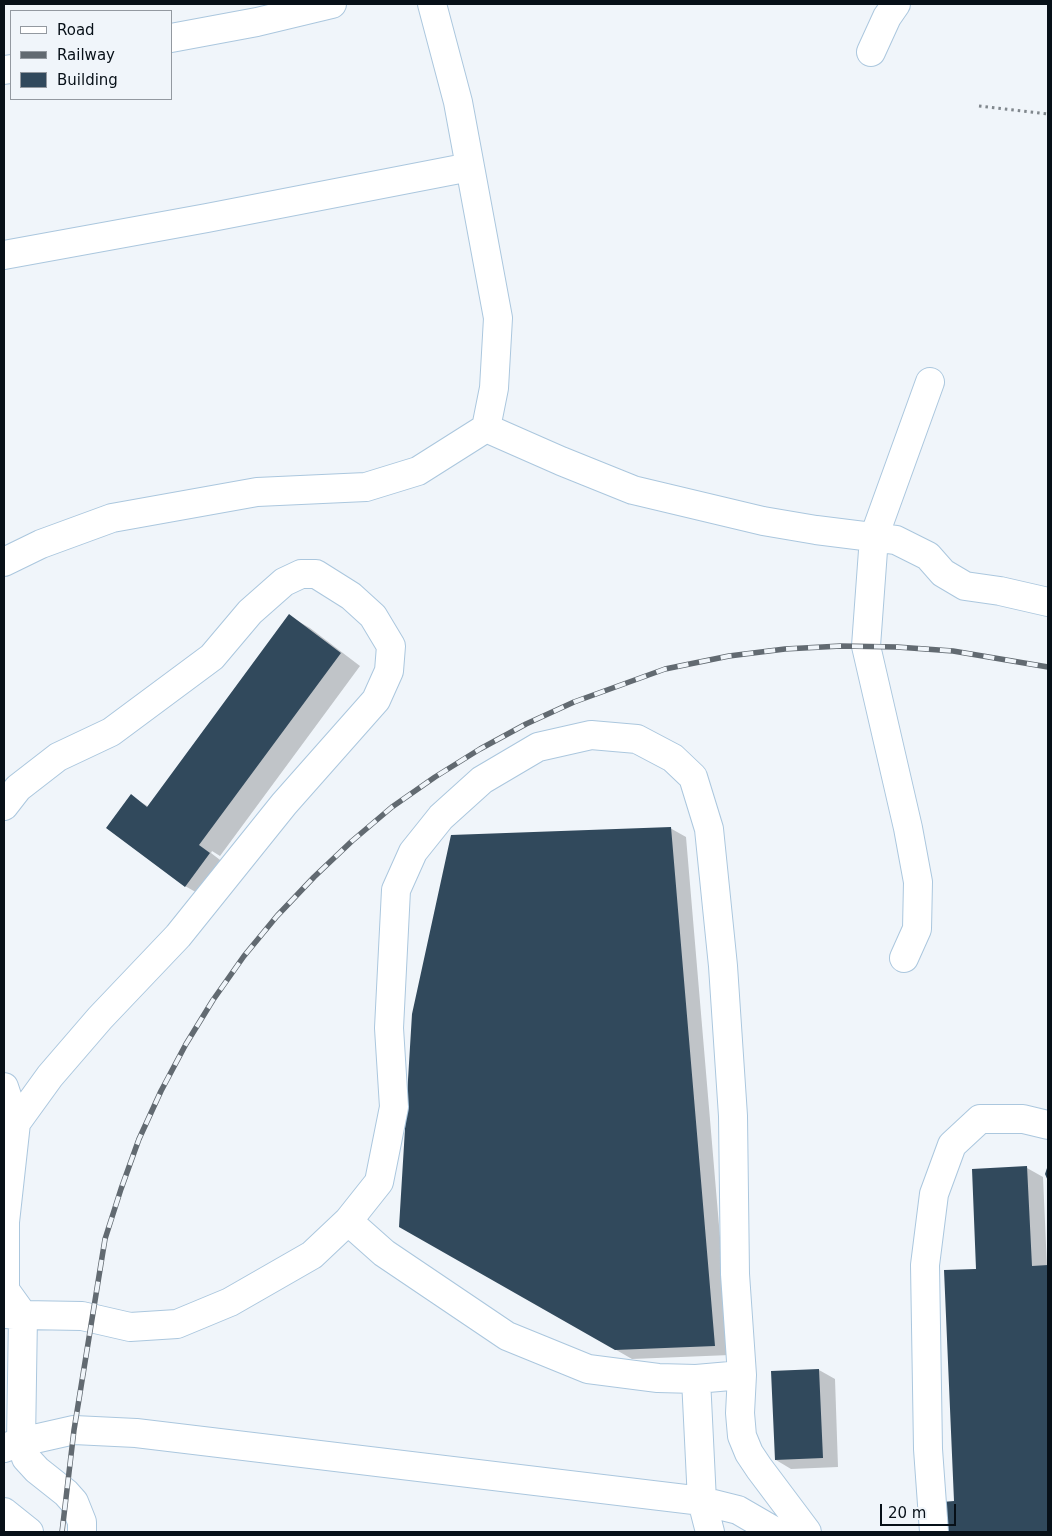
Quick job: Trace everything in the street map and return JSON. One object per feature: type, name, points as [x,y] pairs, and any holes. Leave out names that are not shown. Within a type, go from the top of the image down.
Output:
[{"type":"lane","points":[[172,38],[257,22],[332,4]]},
{"type":"lane","points":[[4,562],[41,544],[112,518],[257,492],[366,487],[418,471],[486,428],[494,388],[498,318],[458,102],[432,4]]},
{"type":"lane","points":[[871,52],[887,17],[896,4]]},
{"type":"lane","points":[[4,255],[470,167]]},
{"type":"lane","points":[[904,958],[917,929],[918,882],[908,828],[866,646],[874,537],[930,382]]},
{"type":"lane","points":[[486,428],[633,490],[763,521],[896,540],[928,556],[943,572],[965,586],[1000,591],[1048,602]]},
{"type":"lane","points":[[4,806],[18,788],[58,757],[111,732],[212,657],[250,612],[284,582],[301,574],[316,574],[351,596],[373,616],[391,646],[389,671],[376,700],[284,804],[178,936],[100,1018],[50,1076],[16,1123]]},
{"type":"lane","points":[[9,1303],[130,1327],[176,1324],[230,1302],[312,1255],[348,1221],[379,1182],[394,1107],[389,1028],[396,890],[413,852],[441,817],[482,780],[538,747],[591,735],[637,739],[673,758],[693,777],[709,829],[723,966],[734,1116],[735,1274],[742,1375],[740,1413],[742,1436],[758,1468],[807,1532]]},
{"type":"lane","points":[[4,1087],[16,1123],[5,1222],[13,1445],[37,1470],[66,1493],[74,1502],[82,1522],[82,1532]]},
{"type":"lane","points":[[934,1532],[928,1449],[925,1265],[934,1194],[952,1145],[980,1119],[1023,1119],[1048,1125]]},
{"type":"lane","points":[[348,1221],[384,1253],[507,1336],[588,1369],[658,1378],[696,1379],[742,1375]]},
{"type":"lane","points":[[696,1379],[702,1501],[710,1532]]},
{"type":"lane","points":[[13,1445],[74,1430],[136,1433],[702,1501],[738,1510],[776,1532]]},
{"type":"lane","points":[[4,1512],[29,1532]]},
{"type":"path","points":[[979,106],[1048,114]]},
{"type":"building","points":[[289,614],[341,653],[199,845],[210,853],[185,887],[106,828],[131,794],[147,807]]},
{"type":"building","points":[[671,827],[715,1346],[615,1350],[399,1227],[412,1014],[451,835]]},
{"type":"building","points":[[1048,1165],[1048,1181],[1045,1174]]},
{"type":"building","points":[[1027,1166],[1032,1266],[1048,1265],[1048,1532],[943,1532],[942,1502],[954,1501],[944,1270],[976,1269],[972,1169]]},
{"type":"building","points":[[819,1369],[823,1458],[775,1460],[771,1371]]},
{"type":"railway","points":[[62,1532],[74,1430],[105,1239],[139,1139],[161,1091],[186,1044],[213,1000],[244,956],[277,916],[352,841],[392,807],[480,749],[526,724],[574,702],[665,669],[729,656],[785,649],[841,646],[953,651],[1048,667]]}]
